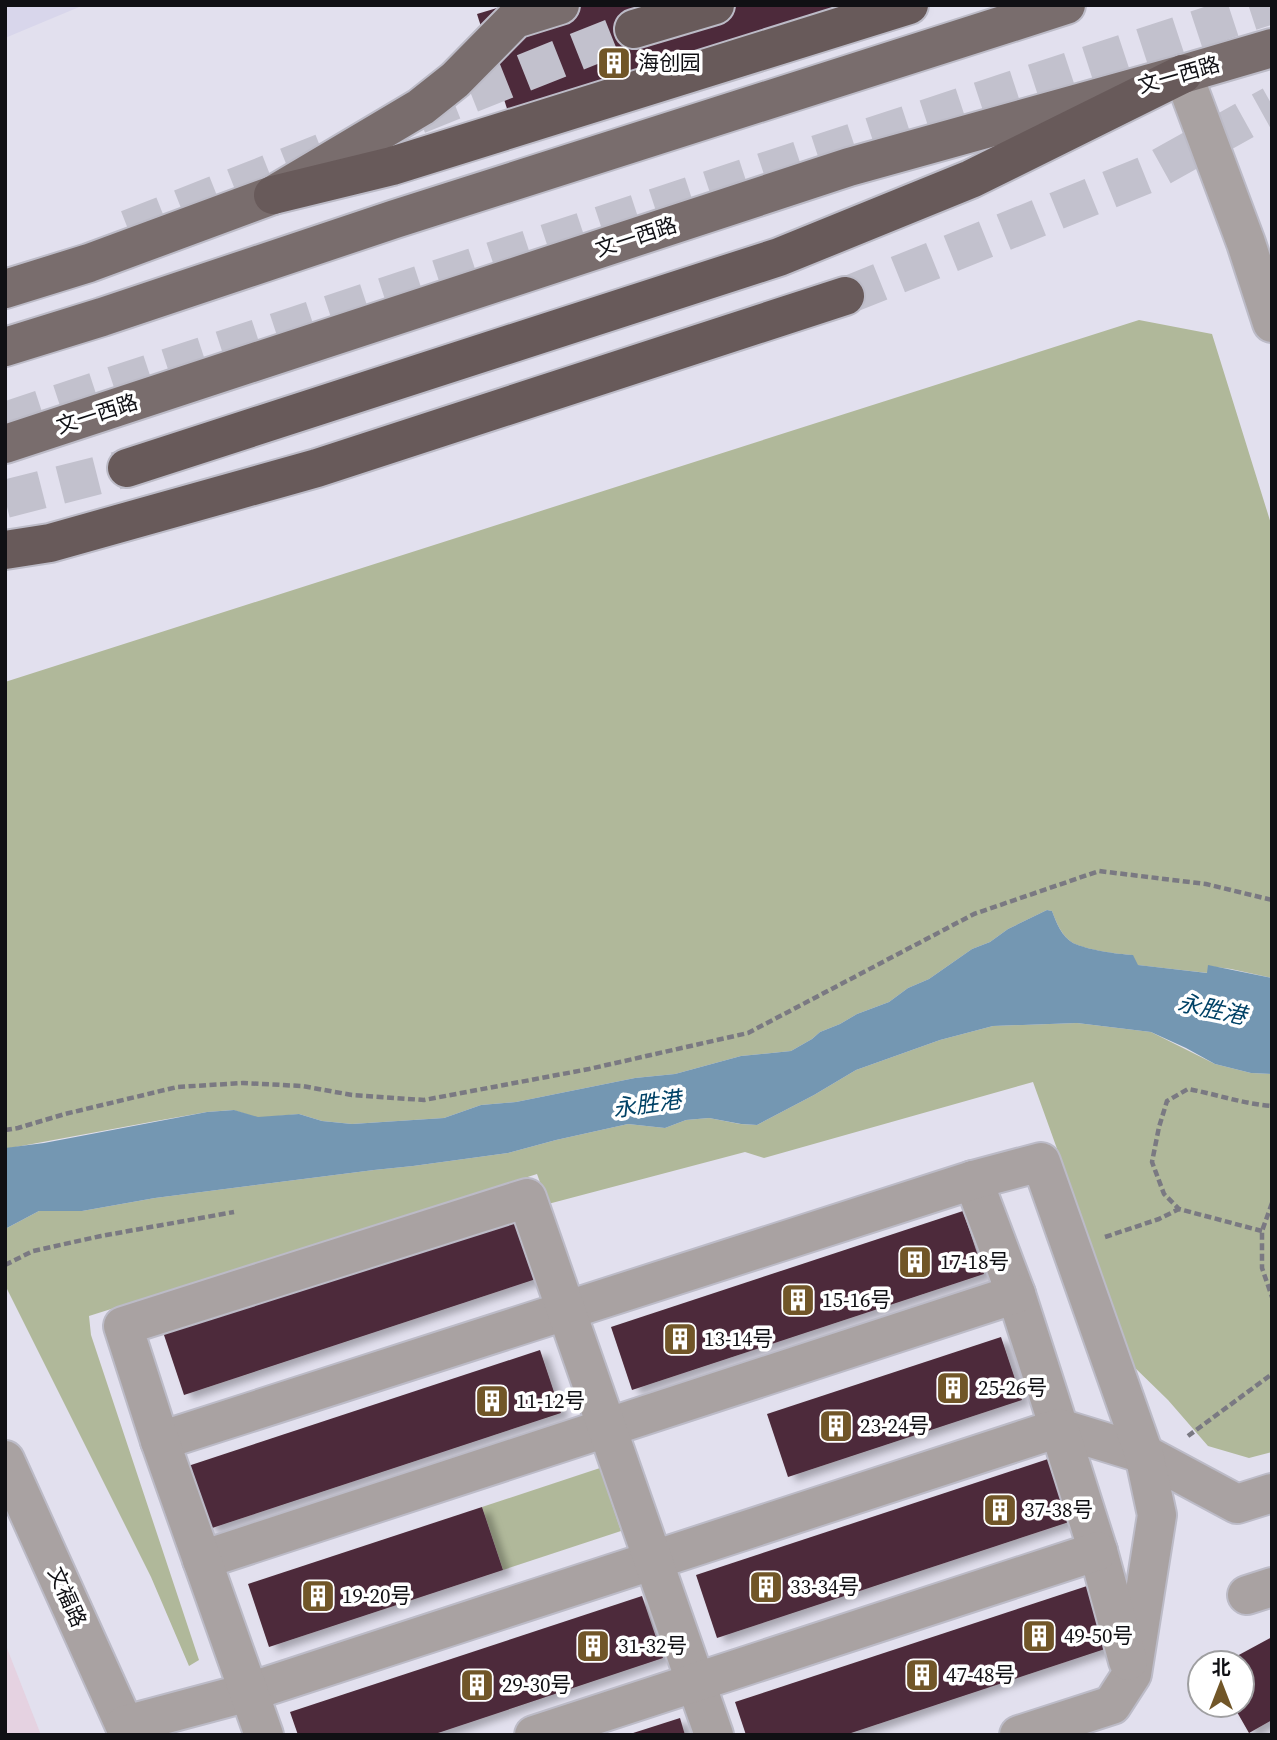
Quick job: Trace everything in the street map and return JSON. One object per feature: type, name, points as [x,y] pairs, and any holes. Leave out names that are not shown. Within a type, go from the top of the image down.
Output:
[{"type":"highway","points":[[634,29],[715,5]]},
{"type":"highway","points":[[274,195],[392,166],[909,5]]},
{"type":"highway","points":[[127,468],[779,257],[971,179],[1183,74]]},
{"type":"highway","points":[[5,550],[50,543],[317,468],[845,296]]},
{"type":"main road","points":[[5,289],[89,263],[274,195],[421,107],[455,80],[513,12],[560,5]]},
{"type":"main road","points":[[5,347],[395,219],[1066,5]]},
{"type":"main road","name":"文一西路","points":[[5,444],[849,167],[1272,48]]},
{"type":"street","points":[[1183,74],[1246,243],[1272,323]]},
{"type":"street","points":[[160,1441],[973,1180],[1041,1162],[1144,1454],[1157,1515],[1132,1674],[1112,1705],[1019,1735]]},
{"type":"street","points":[[973,1180],[1016,1294],[1098,1551],[1132,1674]]},
{"type":"street","points":[[264,1735],[160,1441],[123,1326],[527,1198],[714,1735]]},
{"type":"street","points":[[202,1560],[1016,1294]]},
{"type":"street","points":[[127,1730],[1059,1428],[1144,1454],[1237,1504],[1272,1493]]},
{"type":"street","name":"文福路","points":[[5,1460],[127,1730]]},
{"type":"street","points":[[534,1735],[1098,1551]]},
{"type":"path","points":[[5,1130],[190,1086],[243,1083],[302,1086],[352,1095],[424,1100],[589,1069],[748,1033],[974,914],[1098,871],[1206,884],[1272,900]]},
{"type":"path","points":[[1262,1231],[1179,1209],[1164,1194],[1152,1162],[1167,1101],[1188,1089],[1253,1105],[1272,1106]]},
{"type":"path","points":[[1272,1203],[1262,1231],[1262,1268],[1272,1297]]},
{"type":"path","points":[[1071,1247],[1140,1226],[1179,1209]]},
{"type":"path","points":[[5,1265],[33,1251],[234,1212]]},
{"type":"path","points":[[1144,1454],[1188,1436],[1272,1374]]},
{"type":"shaded area","points":[[5,5],[84,5],[5,38]]},
{"type":"shaded area","points":[[5,1643],[41,1735],[5,1735]]},
{"type":"green space","points":[[1139,320],[1212,334],[1272,527],[1272,978],[1208,966],[1208,973],[1137,965],[1132,955],[1091,949],[1070,941],[1061,931],[1052,911],[1047,910],[972,949],[929,979],[908,988],[889,1002],[820,1032],[791,1051],[741,1056],[675,1074],[635,1078],[516,1102],[481,1105],[444,1118],[352,1124],[322,1121],[299,1114],[258,1118],[233,1110],[207,1112],[5,1149],[5,682]]},
{"type":"green space","points":[[1077,1023],[1151,1032],[1215,1064],[1251,1073],[1272,1074],[1272,1452],[1249,1458],[1208,1446],[1168,1400],[1129,1362],[1104,1315],[1065,1171],[1033,1082],[764,1158],[745,1152],[548,1204],[537,1174],[89,1316],[91,1335],[199,1660],[189,1666],[151,1577],[5,1285],[5,1229],[39,1211],[82,1211],[155,1198],[508,1153],[628,1124],[665,1128],[686,1120],[709,1118],[757,1125],[856,1070],[940,1040],[993,1026]]},
{"type":"green space","points":[[600,1468],[621,1531],[503,1570],[482,1507]]},
{"type":"water","name":"永胜港","points":[[1047,910],[1052,911],[1063,933],[1073,943],[1086,948],[1133,955],[1138,965],[1207,973],[1208,965],[1272,978],[1272,1074],[1251,1073],[1215,1064],[1151,1032],[1077,1023],[993,1026],[940,1040],[856,1070],[757,1125],[709,1118],[686,1120],[665,1128],[628,1124],[508,1153],[155,1198],[82,1211],[39,1211],[5,1229],[5,1148],[207,1112],[234,1110],[258,1117],[299,1114],[322,1121],[352,1124],[444,1118],[481,1105],[516,1102],[635,1078],[675,1074],[741,1056],[791,1051],[820,1032],[889,1002],[908,988],[929,979],[972,949]]},
{"type":"building","name":"海创园","points":[[507,5],[922,5],[516,137],[477,14]]},
{"type":"building","points":[[963,1211],[984,1274],[632,1390],[611,1327]]},
{"type":"building","points":[[515,1217],[536,1279],[184,1395],[163,1332]]},
{"type":"building","points":[[1001,1337],[1022,1400],[788,1477],[767,1414]]},
{"type":"building","points":[[540,1350],[561,1413],[209,1529],[188,1466]]},
{"type":"building","points":[[1048,1459],[1069,1522],[717,1638],[696,1575]]},
{"type":"building","points":[[482,1507],[503,1570],[269,1647],[248,1584]]},
{"type":"building","points":[[1087,1586],[1108,1648],[845,1735],[746,1735],[735,1702]]},
{"type":"building","points":[[642,1596],[663,1658],[432,1735],[298,1735],[290,1712]]},
{"type":"building","points":[[1272,1637],[1272,1720],[1249,1733],[1241,1719],[1256,1719],[1256,1649],[1250,1649]]},
{"type":"building","points":[[680,1718],[685,1735],[630,1735],[630,1734]]},
{"type":"tunnel","points":[[5,421],[1271,5]]},
{"type":"tunnel","points":[[418,115],[634,29]]},
{"type":"tunnel","points":[[845,296],[1148,174],[1272,105]]},
{"type":"tunnel","points":[[128,229],[326,151]]},
{"type":"tunnel","points":[[5,499],[127,468]]},
{"type":"place","name":"海创园","points":[[614,63]]},
{"type":"place","name":"17-18号","points":[[915,1262]]},
{"type":"place","name":"15-16号","points":[[798,1300]]},
{"type":"place","name":"13-14号","points":[[680,1339]]},
{"type":"place","name":"25-26号","points":[[953,1388]]},
{"type":"place","name":"11-12号","points":[[492,1401]]},
{"type":"place","name":"23-24号","points":[[836,1426]]},
{"type":"place","name":"37-38号","points":[[1000,1510]]},
{"type":"place","name":"33-34号","points":[[766,1587]]},
{"type":"place","name":"19-20号","points":[[318,1596]]},
{"type":"place","name":"49-50号","points":[[1039,1636]]},
{"type":"place","name":"31-32号","points":[[593,1646]]},
{"type":"place","name":"47-48号","points":[[922,1675]]},
{"type":"place","name":"29-30号","points":[[477,1685]]}]
